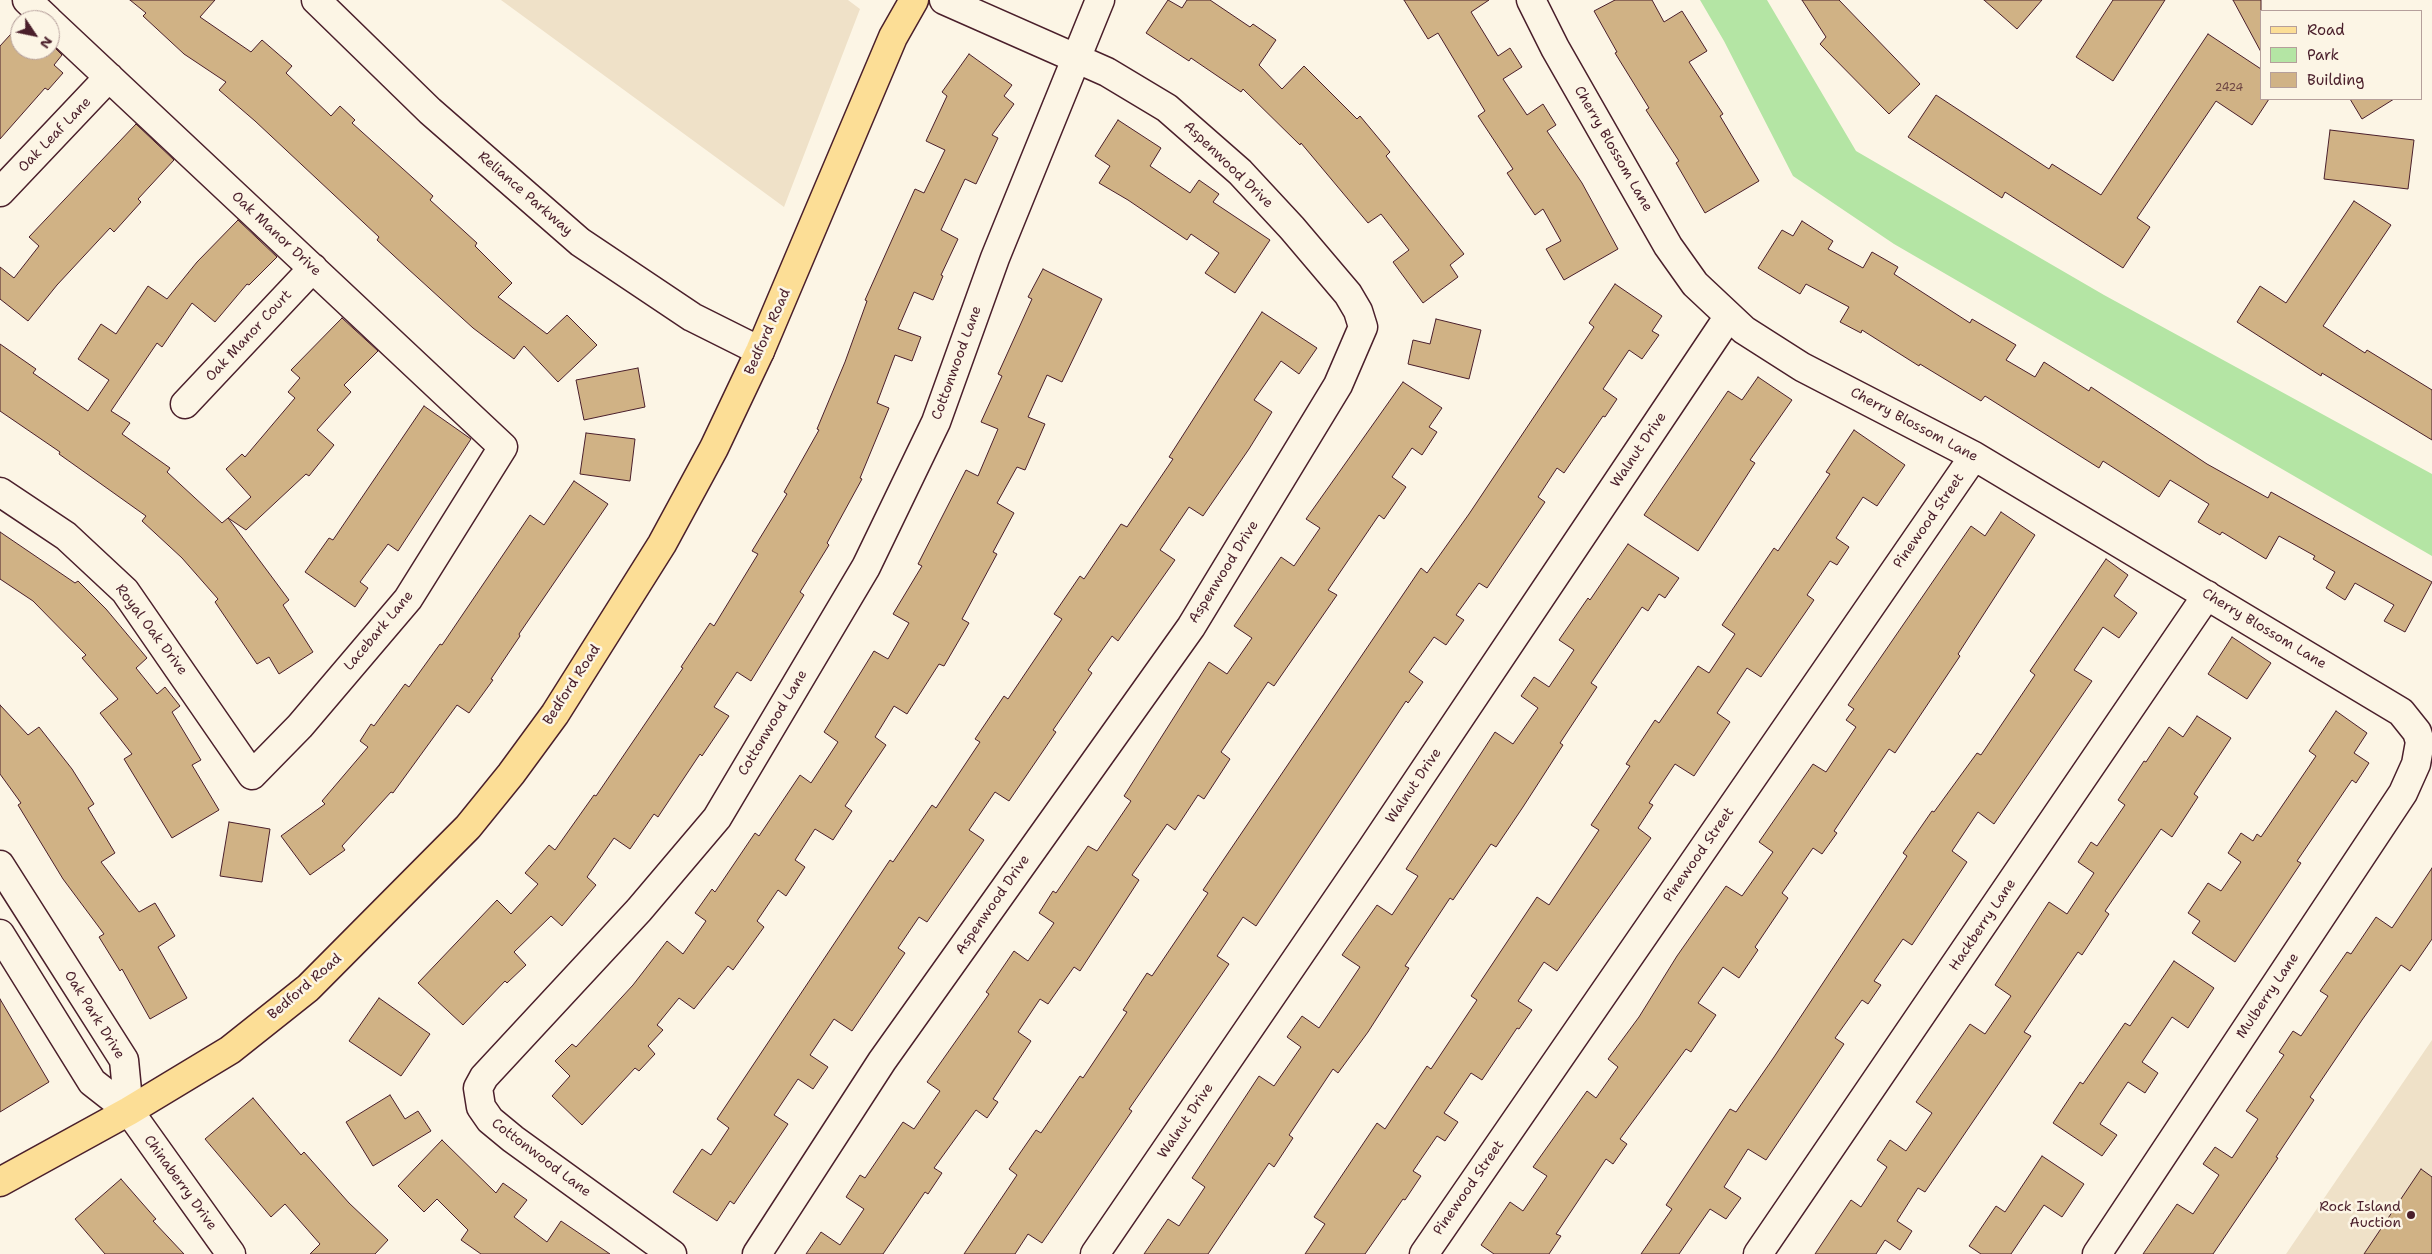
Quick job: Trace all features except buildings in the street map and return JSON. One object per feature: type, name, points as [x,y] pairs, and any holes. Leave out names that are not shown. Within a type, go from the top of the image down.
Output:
[{"type":"main road","name":"Bedford Road","points":[[0,1182],[129,1111],[230,1050],[308,988],[468,827],[511,774],[554,714],[662,544],[714,448],[760,351],[893,37],[914,0]]},
{"type":"street","name":"Oak Manor Drive","points":[[27,0],[37,10]]},
{"type":"street","name":"Reliance Parkway","points":[[316,0],[430,111],[580,242],[692,317],[760,351]]},
{"type":"street","name":"Aspenwood Drive","points":[[757,1254],[882,1060],[1191,627],[1338,385],[1362,327],[1358,311],[1348,294],[1292,228],[1240,172],[1167,108],[1107,72],[944,0]]},
{"type":"street","points":[[1076,58],[1100,0]]},
{"type":"street","name":"Cherry Blossom Lane","points":[[1531,0],[1555,48],[1668,246],[1695,284],[1744,330],[1802,367],[1974,456],[2208,595],[2401,712],[2417,732]]},
{"type":"street","name":"Oak Manor Drive","points":[[60,31],[503,447]]},
{"type":"street","name":"Cottonwood Lane","points":[[672,1254],[513,1139],[490,1120],[481,1107],[478,1088],[484,1077],[639,910],[717,818],[866,567],[936,422],[995,258],[1076,58]]},
{"type":"street","name":"Oak Leaf Lane","points":[[0,192],[109,77]]},
{"type":"street","name":"Oak Manor Court","points":[[185,404],[313,268]]},
{"type":"street","name":"Walnut Drive","points":[[1094,1254],[1371,850],[1729,316]]},
{"type":"street","name":"Lacebark Lane","points":[[252,775],[300,726],[408,599],[503,447]]},
{"type":"street","name":"Pinewood Street","points":[[1424,1254],[1974,456]]},
{"type":"street","name":"Royal Oak Drive","points":[[0,492],[66,536],[125,591],[252,775]]},
{"type":"street","name":"Hackberry Lane","points":[[1758,1254],[2208,595]]},
{"type":"street","name":"Mulberry Lane","points":[[2097,1254],[2403,793],[2416,764],[2420,742],[2417,732]]},
{"type":"street","name":"Oak Park Drive","points":[[0,865],[124,1060],[129,1111]]},
{"type":"street","points":[[41,931],[5,943],[92,1082],[129,1111]]},
{"type":"street","name":"Chinaberry Drive","points":[[129,1111],[231,1254]]},
{"type":"shaded area","points":[[501,0],[848,0],[860,9],[784,207]]},
{"type":"shaded area","points":[[2432,1040],[2432,1254],[2286,1254]]},
{"type":"green space","points":[[1700,0],[1767,0],[1856,151],[2104,295],[2432,474],[2432,556],[1894,244],[1793,176],[1724,41]]},
{"type":"place","name":"Rock Island Auction","points":[[2411,1215]]}]
